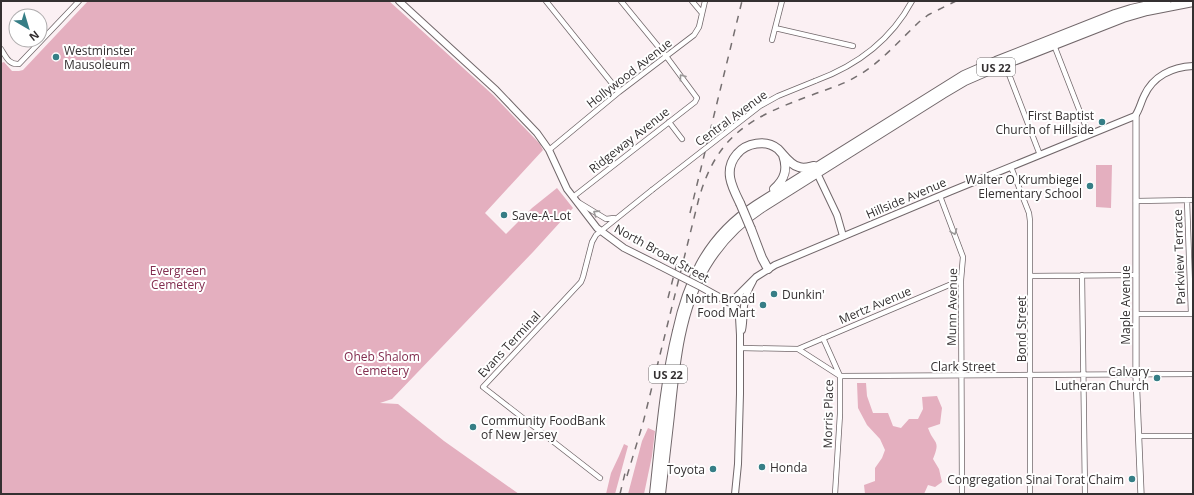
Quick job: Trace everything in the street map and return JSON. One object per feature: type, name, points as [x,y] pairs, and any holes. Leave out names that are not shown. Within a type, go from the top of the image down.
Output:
[{"type":"highway","name":"US 22","points":[[654,494],[668,376],[674,342],[687,295],[700,265],[714,244],[734,222],[756,205],[820,164],[942,88],[976,69],[1115,14],[1166,1]]},
{"type":"highway","name":"US 22","points":[[661,494],[677,356],[690,302],[702,273],[720,245],[742,223],[758,210],[954,88],[976,76],[1123,18],[1143,12],[1193,2]]},
{"type":"highway","points":[[768,269],[732,185],[730,176],[732,161],[738,153],[748,146],[760,143],[772,146],[800,168],[820,164]]},
{"type":"highway","points":[[756,205],[777,187],[783,179],[786,166],[781,153]]},
{"type":"main road","name":"North Broad Street","points":[[399,1],[496,90],[537,133],[549,150],[560,176],[574,199],[600,230],[624,248],[730,303]]},
{"type":"main road","points":[[1136,115],[1144,95],[1155,80],[1173,69],[1193,66]]},
{"type":"main road","name":"Hillside Avenue","points":[[730,303],[756,277],[768,269],[843,236],[1136,115]]},
{"type":"main road","points":[[817,173],[837,215],[843,236]]},
{"type":"main road","points":[[740,335],[744,321],[744,303],[756,277]]},
{"type":"main road","points":[[730,303],[736,308],[740,335],[738,464],[736,494]]},
{"type":"street","points":[[2,52],[13,64],[23,62],[79,1]]},
{"type":"street","points":[[546,1],[619,92]]},
{"type":"street","points":[[621,1],[666,56]]},
{"type":"street","points":[[692,1],[702,13]]},
{"type":"street","name":"Hollywood Avenue","points":[[549,150],[619,92],[695,34],[699,27],[705,1]]},
{"type":"street","points":[[772,40],[782,1]]},
{"type":"street","name":"Central Avenue","points":[[600,230],[760,106],[778,96],[845,68],[870,51],[894,28],[912,1]]},
{"type":"street","points":[[775,28],[853,46]]},
{"type":"street","points":[[1054,45],[1089,135]]},
{"type":"street","name":"Ridgeway Avenue","points":[[574,199],[695,102],[697,98],[666,56]]},
{"type":"street","points":[[1004,64],[1040,155]]},
{"type":"street","name":"Maple Avenue","points":[[1136,115],[1136,375],[1141,494]]},
{"type":"street","points":[[669,122],[682,139]]},
{"type":"street","name":"Bond Street","points":[[1011,167],[1030,215],[1030,494]]},
{"type":"street","name":"Munn Avenue","points":[[940,196],[963,257],[961,280],[962,494]]},
{"type":"street","points":[[574,199],[606,219],[618,217]]},
{"type":"street","name":"Parkview Terrace","points":[[1187,200],[1192,314]]},
{"type":"street","points":[[1136,201],[1193,200]]},
{"type":"street","name":"Evans Terminal","points":[[600,230],[593,240],[581,282],[483,387],[600,478]]},
{"type":"street","points":[[1082,275],[1085,494]]},
{"type":"street","points":[[1030,276],[1136,275]]},
{"type":"street","name":"Mertz Avenue","points":[[798,349],[961,280]]},
{"type":"street","points":[[1137,314],[1192,314]]},
{"type":"street","name":"Morris Place","points":[[823,338],[840,376],[840,414],[835,494]]},
{"type":"street","points":[[740,348],[798,349],[840,376]]},
{"type":"street","name":"Clark Street","points":[[840,376],[1193,374]]},
{"type":"street","points":[[1139,436],[1193,436]]},
{"type":"green space","name":"Evergreen Cemetery","points":[[88,1],[389,1],[493,95],[540,144],[543,150],[485,213],[506,234],[532,208],[557,188],[573,208],[533,252],[392,399],[380,403],[398,404],[444,441],[519,494],[1,494],[1,63],[4,62],[12,71],[23,70],[44,48],[48,48],[48,43]]},
{"type":"green space","points":[[1096,165],[1112,165],[1111,208],[1096,207]]},
{"type":"green space","points":[[857,383],[866,383],[867,396],[873,413],[888,413],[893,426],[901,428],[909,419],[918,419],[923,409],[922,397],[937,396],[942,408],[940,424],[928,428],[937,445],[933,459],[939,469],[942,482],[935,487],[928,485],[924,494],[865,494],[864,485],[875,481],[875,468],[882,458],[885,450],[880,439],[867,425],[858,408]]},
{"type":"green space","points":[[648,428],[655,431],[652,456],[644,494],[628,494],[642,441]]},
{"type":"green space","points":[[624,444],[628,446],[615,494],[606,494],[611,473]]},
{"type":"railway","points":[[690,213],[742,1]]},
{"type":"railway","points":[[627,476],[643,423],[699,198],[707,176],[716,158],[727,143],[740,130],[755,120],[772,111],[852,79],[881,59],[928,15],[956,1]]},
{"type":"railway","points":[[668,298],[677,263]]},
{"type":"railway","points":[[620,494],[626,469]]},
{"type":"place","name":"Westminster Mausoleum","points":[[56,57]]},
{"type":"place","name":"First Baptist Church of Hillside","points":[[1102,122]]},
{"type":"place","name":"Walter O Krumbiegel Elementary School","points":[[1090,186]]},
{"type":"place","name":"Save-A-Lot","points":[[504,215]]},
{"type":"place","name":"Dunkin'","points":[[774,294]]},
{"type":"place","name":"North Broad Food Mart","points":[[763,305]]},
{"type":"place","name":"Calvary Lutheran Church","points":[[1157,378]]},
{"type":"place","name":"Community FoodBank of New Jersey","points":[[473,427]]},
{"type":"place","name":"Honda","points":[[762,467]]},
{"type":"place","name":"Toyota","points":[[713,469]]},
{"type":"place","name":"Congregation Sinai Torat Chaim","points":[[1132,479]]},
{"type":"park label","name":"Oheb Shalom Cemetery","points":[[382,363]]}]
